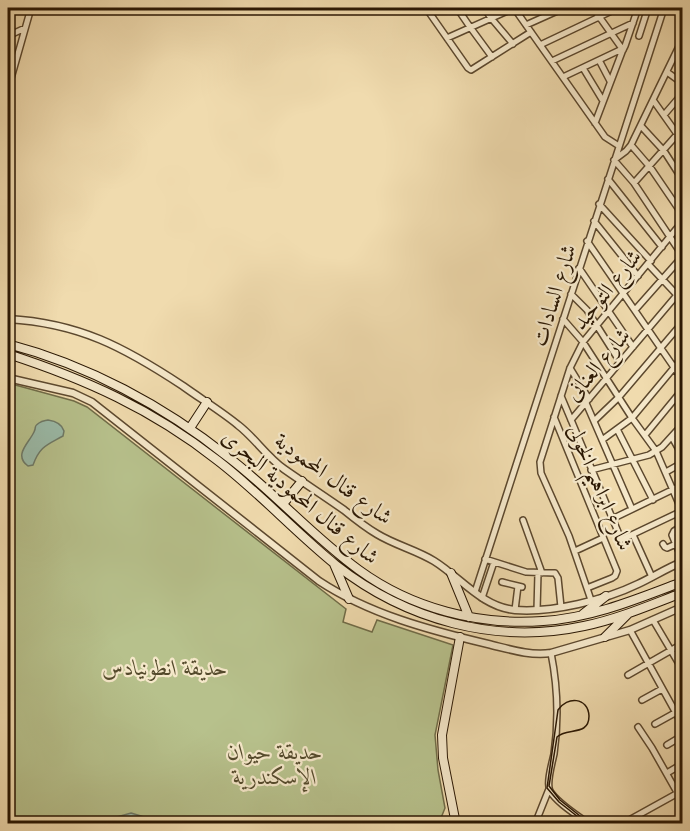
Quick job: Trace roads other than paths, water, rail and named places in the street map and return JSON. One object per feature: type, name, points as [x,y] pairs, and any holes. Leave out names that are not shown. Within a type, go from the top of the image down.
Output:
[{"type":"main road","name":"شارع قنال المحمودية البحرى","points":[[10,344],[70,365],[152,404],[190,428],[229,458],[330,547],[372,579],[422,604],[469,617],[501,621],[554,620],[580,617],[618,606],[682,582]]},
{"type":"main road","points":[[8,354],[25,360]]},
{"type":"main road","points":[[8,359],[25,360]]},
{"type":"main road","name":"شارع قنال المحمودية البحرى","points":[[25,360],[104,390],[179,432],[229,469],[334,563],[369,588],[400,605],[433,618],[474,628],[515,632],[557,631],[585,626],[629,613],[682,593]]},
{"type":"main road","points":[[190,428],[207,402]]},
{"type":"main road","points":[[283,504],[302,481]]},
{"type":"main road","points":[[334,563],[349,599]]},
{"type":"main road","points":[[451,573],[469,617]]},
{"type":"main road","points":[[580,617],[606,596]]},
{"type":"main road","points":[[605,637],[629,613]]},
{"type":"main road","points":[[456,824],[443,758],[442,735],[460,637]]},
{"type":"street","points":[[8,13],[20,8]]},
{"type":"street","points":[[8,89],[31,8]]},
{"type":"street","points":[[426,8],[470,70],[531,32]]},
{"type":"street","points":[[457,8],[492,57]]},
{"type":"street","points":[[484,8],[513,44]]},
{"type":"street","points":[[447,38],[514,8],[606,138],[619,146]]},
{"type":"street","points":[[526,25],[564,8]]},
{"type":"street","points":[[593,8],[622,50]]},
{"type":"street","points":[[540,45],[618,8]]},
{"type":"street","points":[[595,123],[622,50],[626,46],[638,8]]},
{"type":"street","points":[[639,36],[648,8]]},
{"type":"street","name":"شارع السادات","points":[[475,592],[664,8]]},
{"type":"street","points":[[552,61],[633,23]]},
{"type":"street","points":[[8,36],[25,28]]},
{"type":"street","points":[[635,310],[682,256],[634,183],[614,160],[631,145],[682,40]]},
{"type":"street","points":[[563,77],[622,50]]},
{"type":"street","points":[[676,53],[682,58]]},
{"type":"street","points":[[8,61],[17,57]]},
{"type":"street","points":[[599,60],[610,81]]},
{"type":"street","points":[[582,68],[603,101]]},
{"type":"street","points":[[667,72],[678,80]]},
{"type":"street","points":[[664,115],[682,93]]},
{"type":"street","points":[[653,100],[680,132],[682,141]]},
{"type":"street","points":[[641,126],[664,151],[682,179]]},
{"type":"street","points":[[634,183],[680,132]]},
{"type":"street","points":[[631,145],[650,167],[682,214]]},
{"type":"street","points":[[608,179],[662,247]]},
{"type":"street","points":[[599,204],[677,295]]},
{"type":"street","points":[[594,221],[638,276]]},
{"type":"street","name":"شارع التوحيد","points":[[591,600],[575,551],[543,478],[540,468],[542,456],[570,369],[583,342],[682,222]]},
{"type":"street","points":[[587,241],[682,379]]},
{"type":"street","points":[[579,268],[633,347]]},
{"type":"street","name":"شارع العنانى","points":[[571,420],[682,289]]},
{"type":"street","points":[[571,294],[597,324],[620,362]]},
{"type":"street","name":"شارع قنال المحمودية","points":[[8,319],[51,324],[76,330],[106,341],[149,364],[242,428],[271,458],[368,529],[419,553],[451,573],[482,598],[498,606],[515,610],[537,610],[591,600],[629,588],[682,560]]},
{"type":"street","points":[[561,396],[620,538],[633,535],[682,511],[656,451],[583,342],[563,319]]},
{"type":"street","points":[[594,421],[619,398],[682,323]]},
{"type":"street","points":[[602,440],[632,418],[682,358]]},
{"type":"street","points":[[570,369],[587,401],[632,509]]},
{"type":"street","points":[[8,378],[73,393],[92,402],[309,574],[349,599],[403,620],[527,653],[551,653],[630,630],[682,609]]},
{"type":"street","points":[[645,435],[682,390]]},
{"type":"street","name":"شارع ابراهيم الخولى","points":[[554,417],[616,568],[616,574],[612,578],[587,588]]},
{"type":"street","points":[[591,470],[633,460],[656,451],[682,425]]},
{"type":"street","points":[[617,429],[653,500]]},
{"type":"street","points":[[672,437],[682,455]]},
{"type":"street","points":[[666,472],[682,463]]},
{"type":"street","points":[[612,519],[682,485]]},
{"type":"street","points":[[523,520],[540,573],[537,610]]},
{"type":"street","points":[[682,526],[673,533],[676,544],[681,550],[682,560]]},
{"type":"street","points":[[633,535],[652,577]]},
{"type":"street","points":[[575,551],[603,538]]},
{"type":"street","points":[[663,544],[667,548],[676,544]]},
{"type":"street","points":[[485,559],[516,570],[553,572],[558,576],[561,607]]},
{"type":"street","points":[[482,598],[494,562]]},
{"type":"street","points":[[515,610],[518,586],[516,570]]},
{"type":"street","points":[[502,582],[518,586]]},
{"type":"street","points":[[653,620],[682,669]]},
{"type":"street","points":[[630,630],[682,724]]},
{"type":"street","points":[[628,675],[682,644]]},
{"type":"street","points":[[536,824],[549,789],[558,710],[557,679],[551,653]]},
{"type":"street","points":[[642,700],[662,689]]},
{"type":"street","points":[[655,724],[682,709]]},
{"type":"street","points":[[638,727],[682,801]]},
{"type":"street","points":[[667,745],[682,736]]},
{"type":"street","points":[[667,773],[682,764]]},
{"type":"street","points":[[549,789],[586,823]]},
{"type":"street","points":[[622,824],[678,792]]},
{"type":"street","points":[[677,824],[682,820]]},
{"type":"tram line","points":[[587,824],[559,802],[547,788],[558,710],[566,702],[572,701],[585,705],[588,710],[588,723],[581,729],[566,732],[557,737],[549,786],[560,800],[590,824]]},
{"type":"park label","name":"حديقة انطونيادس","points":[[165,667]]},
{"type":"park label","name":"حديقة حيوان الإسكندرية","points":[[275,764]]}]
